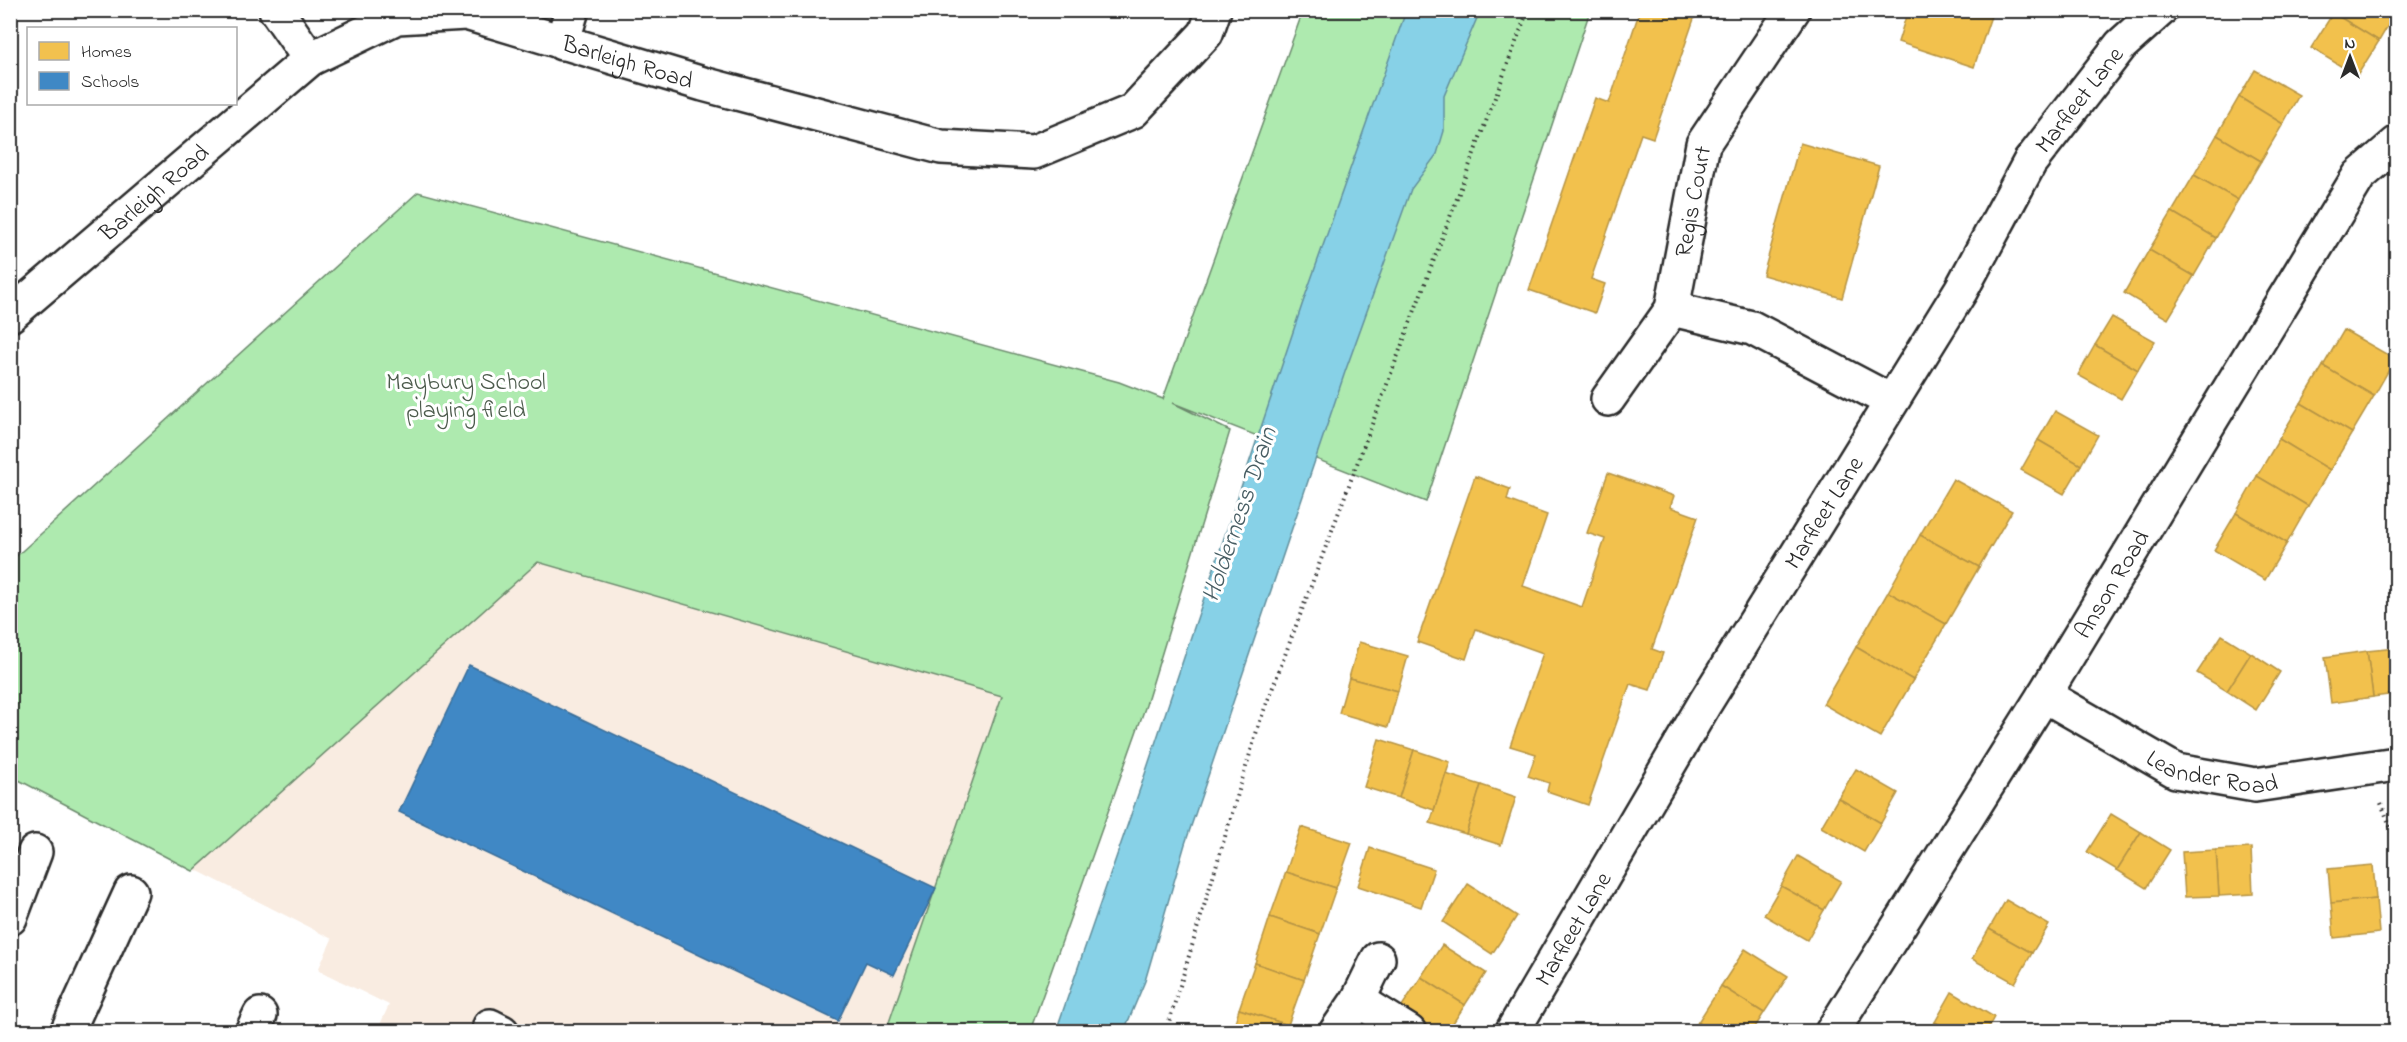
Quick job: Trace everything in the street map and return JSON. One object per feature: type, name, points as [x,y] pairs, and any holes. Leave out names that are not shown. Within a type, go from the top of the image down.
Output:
[{"type":"street","points":[[276,10],[310,59]]},
{"type":"street","points":[[562,44],[572,10]]},
{"type":"street","name":"Barleigh Road","points":[[10,315],[310,59],[397,17],[466,13],[562,44],[941,147],[1034,152],[1133,111],[1206,33],[1214,10]]},
{"type":"street","name":"Regis Court","points":[[1608,399],[1672,309],[1703,144],[1793,10]]},
{"type":"street","name":"Marfleet Lane","points":[[1512,1032],[1705,703],[1961,290],[2030,162],[2121,45],[2160,10]]},
{"type":"street","name":"Anson Road","points":[[1832,1032],[2044,695],[2359,176],[2397,144]]},
{"type":"street","points":[[1672,309],[1752,328],[1891,401]]},
{"type":"street","name":"Leander Road","points":[[2044,695],[2176,771],[2255,785],[2397,764]]},
{"type":"street","points":[[10,918],[35,852]]},
{"type":"street","points":[[67,1032],[131,892]]},
{"type":"street","points":[[1336,1032],[1358,1000],[1378,959]]},
{"type":"street","points":[[1358,1000],[1408,1032]]},
{"type":"path","points":[[1166,1032],[1259,724],[1528,10]]},
{"type":"shaded area","points":[[418,192],[1119,382],[1163,399],[901,1031],[377,1031],[389,1005],[318,970],[332,939],[11,776],[11,561]]},
{"type":"green space","name":"Maybury School playing field","points":[[1303,11],[1590,11],[1426,502],[1173,403],[1230,431],[1146,705],[1030,1031],[886,1031],[1002,696],[538,562],[193,871],[11,776],[11,561],[418,192],[1119,382],[1163,399]]},
{"type":"water","name":"Holderness Drain","points":[[1406,11],[1480,11],[1444,96],[1444,131],[1437,154],[1411,189],[1345,372],[1185,844],[1145,981],[1124,1031],[1056,1031],[1142,783],[1302,305]]},
{"type":"building: Homes","points":[[1640,10],[1697,10],[1653,138],[1641,134],[1591,279],[1605,284],[1595,313],[1529,290],[1595,98],[1609,103]]},
{"type":"building: Homes","points":[[1908,10],[1993,10],[1974,67],[1898,42]]},
{"type":"building: Homes","points":[[2334,10],[2396,10],[2396,12],[2379,41],[2333,13]]},
{"type":"building: Homes","points":[[2333,13],[2379,41],[2357,76],[2311,48]]},
{"type":"building: Homes","points":[[2255,70],[2299,95],[2283,124],[2239,97]]},
{"type":"building: Homes","points":[[2239,97],[2283,124],[2261,161],[2217,135]]},
{"type":"building: Homes","points":[[2217,135],[2261,161],[2238,200],[2194,175]]},
{"type":"building: Homes","points":[[1800,143],[1879,166],[1842,298],[1763,275]]},
{"type":"building: Homes","points":[[2194,175],[2238,200],[2216,238],[2172,212]]},
{"type":"building: Homes","points":[[2172,212],[2216,238],[2194,276],[2149,250]]},
{"type":"building: Homes","points":[[2149,250],[2194,276],[2168,319],[2124,293]]},
{"type":"building: Homes","points":[[2112,317],[2155,341],[2138,370],[2095,345]]},
{"type":"building: Homes","points":[[2344,330],[2395,359],[2374,396],[2323,366]]},
{"type":"building: Homes","points":[[2095,345],[2138,370],[2121,399],[2078,375]]},
{"type":"building: Homes","points":[[2323,366],[2374,396],[2352,433],[2301,403]]},
{"type":"building: Homes","points":[[2301,403],[2352,433],[2330,470],[2279,439]]},
{"type":"building: Homes","points":[[2055,411],[2098,435],[2081,465],[2038,440]]},
{"type":"building: Homes","points":[[2279,439],[2330,470],[2308,506],[2257,476]]},
{"type":"building: Homes","points":[[2038,440],[2081,465],[2064,494],[2021,470]]},
{"type":"building: Homes","points":[[1608,473],[1674,496],[1670,507],[1698,517],[1652,649],[1663,653],[1650,690],[1630,684],[1588,805],[1547,791],[1549,783],[1528,776],[1536,754],[1510,746],[1543,653],[1476,629],[1466,659],[1417,642],[1475,476],[1510,489],[1507,500],[1547,515],[1523,586],[1582,607],[1605,539],[1587,533]]},
{"type":"building: Homes","points":[[2257,476],[2308,506],[2287,543],[2236,513]]},
{"type":"building: Homes","points":[[1953,479],[2012,511],[1979,567],[1920,535]]},
{"type":"building: Homes","points":[[2236,513],[2287,543],[2265,580],[2214,550]]},
{"type":"building: Homes","points":[[1920,535],[1979,567],[1946,624],[1888,592]]},
{"type":"building: Homes","points":[[1888,592],[1946,624],[1913,680],[1856,647]]},
{"type":"building: Homes","points":[[2222,635],[2251,653],[2227,691],[2197,673]]},
{"type":"building: Homes","points":[[1359,642],[1408,656],[1398,691],[1349,678]]},
{"type":"building: Homes","points":[[1856,647],[1913,680],[1880,737],[1823,704]]},
{"type":"building: Homes","points":[[2396,648],[2396,694],[2373,697],[2367,651]]},
{"type":"building: Homes","points":[[2367,651],[2373,697],[2331,703],[2325,657]]},
{"type":"building: Homes","points":[[2251,653],[2280,672],[2256,710],[2227,691]]},
{"type":"building: Homes","points":[[1349,678],[1398,691],[1388,727],[1339,713]]},
{"type":"building: Homes","points":[[1379,739],[1414,750],[1399,798],[1364,787]]},
{"type":"building: Homes","points":[[1414,750],[1450,762],[1434,810],[1399,798]]},
{"type":"building: Homes","points":[[1856,769],[1898,793],[1881,823],[1838,798]]},
{"type":"building: Homes","points":[[1446,774],[1481,785],[1466,834],[1430,823]]},
{"type":"building: Homes","points":[[1481,785],[1516,797],[1501,845],[1466,834]]},
{"type":"building: Homes","points":[[1838,798],[1881,823],[1864,852],[1821,827]]},
{"type":"building: Homes","points":[[2111,814],[2141,832],[2117,870],[2087,852]]},
{"type":"building: Homes","points":[[1301,827],[1352,843],[1336,888],[1286,872]]},
{"type":"building: Homes","points":[[2141,832],[2170,850],[2146,888],[2117,870]]},
{"type":"building: Homes","points":[[1370,848],[1434,869],[1421,907],[1358,886]]},
{"type":"building: Homes","points":[[2251,848],[2253,894],[2219,896],[2216,850]]},
{"type":"building: Homes","points":[[2216,850],[2219,896],[2185,897],[2182,852]]},
{"type":"building: Homes","points":[[1798,856],[1841,881],[1824,910],[1781,886]]},
{"type":"building: Homes","points":[[2373,865],[2376,899],[2331,903],[2328,869]]},
{"type":"building: Homes","points":[[1286,872],[1336,888],[1320,934],[1270,917]]},
{"type":"building: Homes","points":[[1468,884],[1517,916],[1492,954],[1443,922]]},
{"type":"building: Homes","points":[[1781,886],[1824,910],[1807,940],[1764,915]]},
{"type":"building: Homes","points":[[2376,899],[2379,933],[2334,938],[2331,903]]},
{"type":"building: Homes","points":[[2006,900],[2049,925],[2032,953],[1989,929]]},
{"type":"building: Homes","points":[[1270,917],[1320,934],[1304,980],[1255,963]]},
{"type":"building: Homes","points":[[1989,929],[2032,953],[2015,983],[1972,959]]},
{"type":"building: Homes","points":[[1442,945],[1486,973],[1465,1005],[1421,977]]},
{"type":"building: Homes","points":[[1745,949],[1788,976],[1764,1013],[1721,986]]},
{"type":"building: Homes","points":[[1255,963],[1304,980],[1288,1025],[1239,1009]]},
{"type":"building: Homes","points":[[1421,977],[1465,1005],[1447,1032],[1434,1032],[1400,1009]]},
{"type":"building: Homes","points":[[1721,986],[1764,1013],[1752,1032],[1712,1032],[1698,1022]]},
{"type":"building: Homes","points":[[1952,992],[1994,1017],[1986,1032],[1952,1032],[1935,1022]]},
{"type":"building: Homes","points":[[1239,1009],[1288,1025],[1286,1032],[1232,1032]]},
{"type":"building: Homes","points":[[1698,1022],[1712,1032],[1692,1032]]},
{"type":"building: Homes","points":[[1935,1022],[1952,1032],[1929,1032]]},
{"type":"building: Schools","points":[[469,665],[936,888],[894,975],[866,962],[838,1021],[399,812]]}]
